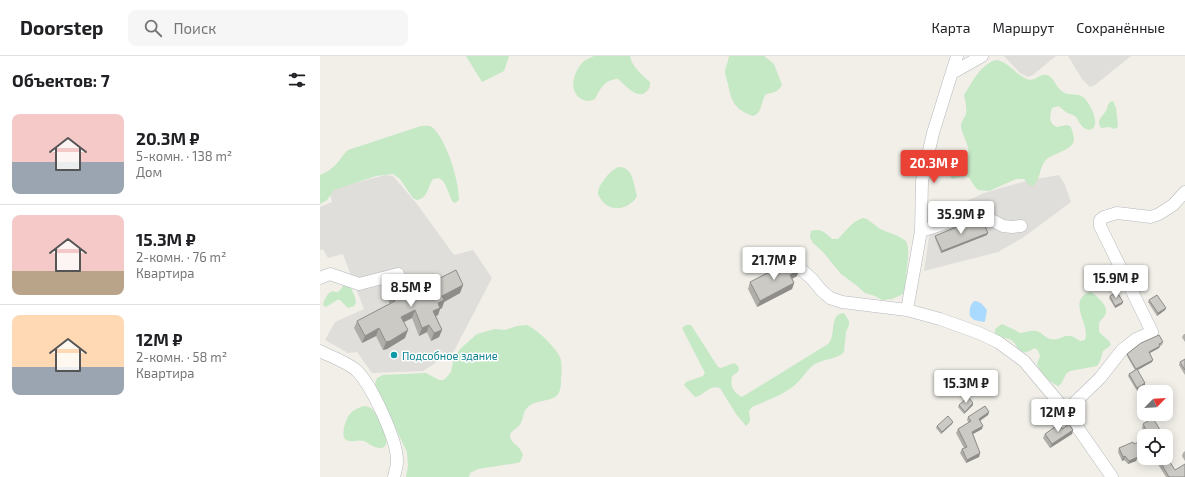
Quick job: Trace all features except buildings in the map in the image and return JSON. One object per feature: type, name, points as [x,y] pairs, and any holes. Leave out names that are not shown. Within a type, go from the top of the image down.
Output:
[{"type":"street","points":[[907,310],[921,231],[922,181],[933,133],[957,56]]},
{"type":"street","points":[[952,72],[982,56]]},
{"type":"street","points":[[1066,411],[1100,378],[1122,350],[1136,339],[1152,332],[1116,260],[1099,223],[1100,220],[1104,217],[1117,213],[1151,217],[1173,205],[1185,192]]},
{"type":"street","points":[[921,231],[968,216],[986,217],[1003,226],[1021,226]]},
{"type":"street","points":[[768,267],[778,262],[786,261],[794,263],[830,298],[842,302],[907,310],[979,333],[998,342],[1024,361],[1066,411],[1112,477]]},
{"type":"street","points":[[320,278],[330,274],[359,284],[398,274]]},
{"type":"street","points":[[320,351],[354,368],[363,378],[374,396],[393,439],[397,461],[394,477]]},
{"type":"shaded area","points":[[1004,56],[1056,56],[1033,75],[1028,77],[1020,73]]},
{"type":"shaded area","points":[[1068,56],[1131,56],[1095,85],[1090,87],[1082,79]]},
{"type":"shaded area","points":[[385,175],[393,176],[417,204],[454,255],[473,250],[492,278],[454,351],[423,371],[372,373],[357,352],[348,353],[325,340],[335,322],[364,309],[355,286],[320,275],[352,278],[343,254],[328,258],[323,249],[320,250],[320,207],[332,202],[329,190]]},
{"type":"shaded area","points":[[1059,175],[1065,185],[1071,202],[1024,237],[998,252],[924,271],[930,230],[930,212],[963,203],[984,193],[1026,181]]},
{"type":"green space","points":[[466,56],[509,56],[504,71],[482,82]]},
{"type":"green space","points":[[594,56],[630,56],[635,67],[650,82],[649,89],[643,94],[636,93],[618,79],[613,79],[604,85],[595,99],[586,101],[582,99],[575,93],[573,84],[577,70],[583,62]]},
{"type":"green space","points":[[729,56],[764,56],[774,64],[782,85],[777,91],[765,95],[760,110],[756,115],[753,116],[742,111],[732,100],[725,73]]},
{"type":"green space","points":[[996,60],[1005,63],[1019,75],[1030,80],[1043,75],[1049,76],[1063,92],[1083,97],[1091,108],[1095,118],[1094,126],[1092,129],[1088,130],[1080,124],[1075,116],[1066,112],[1059,106],[1052,108],[1050,116],[1053,125],[1056,127],[1068,125],[1071,127],[1074,139],[1070,146],[1045,161],[1041,167],[1038,180],[1033,186],[1029,185],[1024,179],[1016,179],[989,191],[978,190],[967,177],[951,178],[950,173],[952,170],[967,160],[969,153],[961,126],[966,114],[964,95],[981,70],[990,62]]},
{"type":"green space","points":[[1113,101],[1116,108],[1118,127],[1114,129],[1110,127],[1101,128],[1099,121],[1106,111],[1108,104]]},
{"type":"green space","points":[[421,126],[432,127],[443,142],[454,172],[459,200],[455,203],[452,201],[445,184],[439,178],[433,179],[426,194],[421,199],[417,200],[413,198],[400,179],[393,174],[376,176],[334,190],[327,200],[320,204],[320,175],[334,166],[348,150]]},
{"type":"green space","points":[[618,167],[627,170],[630,173],[634,182],[637,196],[631,204],[622,208],[607,205],[598,194],[600,186],[609,174]]},
{"type":"green space","points":[[863,218],[867,219],[880,229],[906,241],[908,247],[908,258],[905,287],[903,294],[892,299],[882,300],[865,293],[841,274],[823,252],[813,243],[810,237],[811,231],[818,230],[823,231],[832,239],[838,239],[852,224]]},
{"type":"green space","points":[[345,285],[351,288],[355,297],[356,303],[354,306],[348,308],[340,300],[337,300],[326,307],[323,305],[329,293],[333,291],[339,292]]},
{"type":"green space","points":[[1090,292],[1093,293],[1105,306],[1106,312],[1099,323],[1099,332],[1109,341],[1111,345],[1103,351],[1097,366],[1070,371],[1066,374],[1061,384],[1058,386],[1040,371],[1037,364],[1040,356],[1036,349],[1024,352],[1020,350],[1011,340],[1000,338],[995,333],[995,329],[1002,324],[1020,333],[1037,331],[1050,339],[1070,336],[1080,341],[1085,340],[1085,329],[1079,307],[1083,296]]},
{"type":"green space","points":[[844,313],[849,321],[849,325],[846,332],[844,352],[838,356],[815,364],[792,388],[752,407],[749,411],[750,421],[746,426],[736,414],[720,388],[713,387],[695,397],[684,385],[686,382],[703,376],[705,373],[682,328],[686,325],[691,325],[718,367],[721,368],[734,363],[737,365],[739,368],[738,372],[732,376],[731,383],[734,391],[742,397],[828,344],[831,340],[836,317],[839,314]]},
{"type":"green space","points":[[527,325],[541,335],[558,353],[562,373],[560,391],[556,397],[532,404],[528,407],[524,413],[521,423],[510,434],[511,440],[519,448],[523,455],[520,462],[478,469],[470,473],[469,477],[406,477],[408,466],[407,452],[376,388],[375,384],[377,378],[383,375],[426,373],[439,380],[443,380],[451,372],[454,357],[461,348],[477,334],[495,329],[505,330],[517,326]]},
{"type":"green space","points":[[363,406],[372,409],[376,414],[385,433],[386,444],[384,447],[379,448],[364,441],[348,441],[344,438],[344,427],[348,416],[353,411]]},
{"type":"water","points":[[974,301],[983,305],[987,310],[984,322],[974,320],[970,316],[970,308]]},
{"type":"place","name":"Подсобное здание","points":[[394,355]]}]
